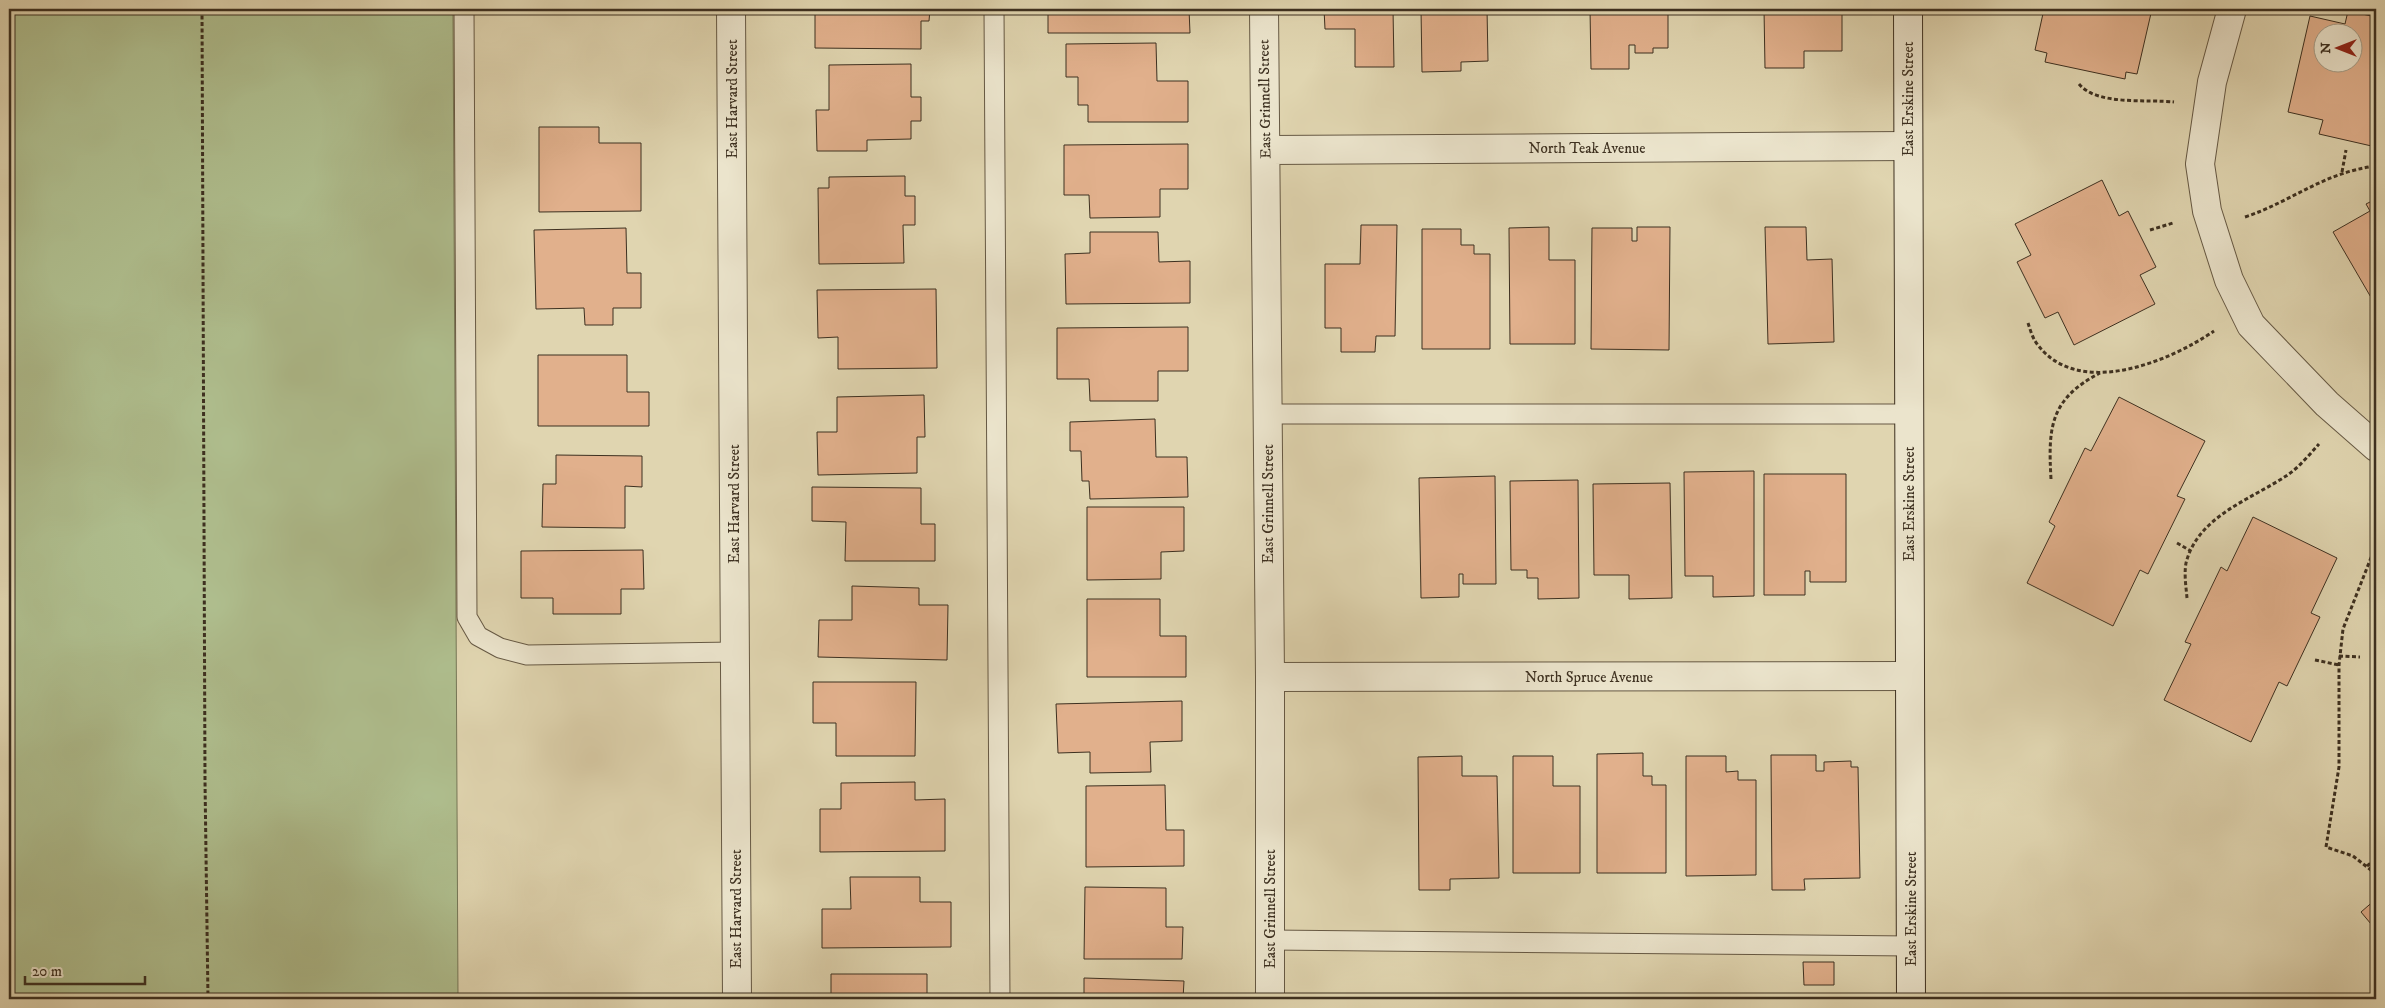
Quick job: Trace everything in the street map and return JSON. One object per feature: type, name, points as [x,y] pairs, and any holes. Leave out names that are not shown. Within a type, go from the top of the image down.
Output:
[{"type":"street","name":"East Harvard Street","points":[[732,9],[737,999]]},
{"type":"street","name":"East Grinnell Street","points":[[1264,9],[1270,677],[1270,999]]},
{"type":"street","name":"East Erskine Street","points":[[1908,9],[1911,999]]},
{"type":"street","points":[[2232,9],[2207,106],[2200,164],[2207,211],[2229,280],[2251,325],[2281,359],[2376,447]]},
{"type":"street","name":"North Teak Avenue","points":[[1266,150],[1908,146]]},
{"type":"street","name":"North Spruce Avenue","points":[[1270,677],[1909,676]]},
{"type":"lane","points":[[464,9],[467,617],[478,636],[500,648],[527,654],[735,652]]},
{"type":"lane","points":[[994,9],[1000,999]]},
{"type":"lane","points":[[1268,414],[1909,414]]},
{"type":"lane","points":[[1270,940],[1911,946]]},
{"type":"path","points":[[202,9],[205,781],[208,999]]},
{"type":"path","points":[[2079,84],[2084,90],[2096,96],[2207,106]]},
{"type":"path","points":[[2342,172],[2346,150]]},
{"type":"path","points":[[2212,228],[2267,210],[2308,187],[2342,172],[2376,166]]},
{"type":"path","points":[[2051,479],[2049,449],[2051,427],[2058,410],[2069,393],[2081,383],[2101,373],[2157,361],[2182,351],[2244,311]]},
{"type":"path","points":[[2028,323],[2035,341],[2048,355],[2062,365],[2078,371],[2101,373]]},
{"type":"path","points":[[2187,598],[2186,564],[2191,551],[2205,530],[2219,517],[2289,474],[2307,458],[2342,417]]},
{"type":"path","points":[[2177,543],[2191,551]]},
{"type":"path","points":[[2376,545],[2344,629],[2339,665],[2339,767],[2326,847],[2353,856],[2376,874]]},
{"type":"path","points":[[2340,656],[2360,657]]},
{"type":"path","points":[[2315,660],[2339,665]]},
{"type":"path","points":[[2368,866],[2376,859]]},
{"type":"green space","points":[[9,9],[453,9],[458,999],[9,999]]},
{"type":"building","points":[[815,9],[930,9],[929,21],[921,21],[921,49],[815,48]]},
{"type":"building","points":[[1048,9],[1189,9],[1190,33],[1048,33]]},
{"type":"building","points":[[1324,9],[1393,9],[1394,67],[1355,67],[1355,29],[1325,29]]},
{"type":"building","points":[[1421,9],[1487,9],[1488,61],[1461,62],[1461,71],[1422,72]]},
{"type":"building","points":[[1590,9],[1668,9],[1668,48],[1653,48],[1653,53],[1635,53],[1635,45],[1629,45],[1629,69],[1591,69]]},
{"type":"building","points":[[1764,9],[1842,9],[1842,51],[1804,51],[1804,68],[1765,68]]},
{"type":"building","points":[[2044,9],[2152,9],[2137,74],[2126,72],[2125,79],[2045,62],[2047,53],[2035,50]]},
{"type":"building","points":[[2348,11],[2376,17],[2376,147],[2319,134],[2323,120],[2288,112],[2310,16],[2336,22],[2312,22],[2312,72],[2362,72],[2362,22],[2345,22]]},
{"type":"building","points":[[1156,43],[1157,81],[1188,81],[1188,122],[1088,122],[1088,105],[1078,105],[1078,77],[1066,77],[1066,44]]},
{"type":"building","points":[[911,64],[911,97],[921,97],[921,121],[911,121],[911,139],[867,140],[867,151],[817,151],[816,110],[829,110],[829,65]]},
{"type":"building","points":[[539,127],[599,127],[599,143],[641,143],[641,211],[539,212]]},
{"type":"building","points":[[1188,144],[1188,189],[1160,189],[1160,217],[1090,218],[1089,195],[1064,195],[1064,145]]},
{"type":"building","points":[[905,176],[905,196],[915,196],[915,225],[903,225],[904,263],[819,264],[818,188],[829,188],[829,177]]},
{"type":"building","points":[[2102,180],[2119,216],[2128,211],[2156,267],[2140,275],[2155,304],[2074,345],[2058,312],[2045,318],[2017,262],[2031,255],[2015,224]]},
{"type":"building","points":[[2376,199],[2376,306],[2333,232],[2370,211],[2366,204]]},
{"type":"building","points":[[1361,225],[1397,225],[1395,336],[1376,336],[1375,352],[1341,352],[1341,328],[1325,328],[1325,264],[1360,264]]},
{"type":"building","points":[[1549,227],[1549,260],[1575,260],[1575,344],[1510,344],[1509,228]]},
{"type":"building","points":[[1637,227],[1670,227],[1669,350],[1591,349],[1592,228],[1632,228],[1632,241],[1637,241]]},
{"type":"building","points":[[1765,227],[1806,227],[1807,260],[1832,259],[1834,342],[1768,344]]},
{"type":"building","points":[[626,228],[627,273],[641,273],[641,308],[613,308],[613,325],[585,325],[584,308],[536,309],[534,230]]},
{"type":"building","points":[[1422,229],[1461,229],[1461,245],[1474,245],[1474,254],[1490,254],[1490,349],[1422,349]]},
{"type":"building","points":[[1090,232],[1158,232],[1159,262],[1190,261],[1190,303],[1066,304],[1065,254],[1090,253]]},
{"type":"building","points":[[936,289],[937,368],[838,369],[838,337],[818,338],[817,290]]},
{"type":"building","points":[[1188,327],[1188,371],[1158,371],[1158,401],[1090,401],[1089,379],[1057,379],[1057,328]]},
{"type":"building","points":[[538,355],[627,355],[627,392],[649,392],[649,426],[538,426]]},
{"type":"building","points":[[924,395],[925,437],[917,437],[917,473],[818,475],[817,432],[837,432],[837,397]]},
{"type":"building","points":[[2119,397],[2205,441],[2177,496],[2185,499],[2148,574],[2140,570],[2113,626],[2027,583],[2055,526],[2049,522],[2085,448],[2091,451]]},
{"type":"building","points":[[1155,419],[1156,457],[1187,457],[1188,497],[1090,499],[1089,481],[1082,481],[1081,451],[1070,451],[1070,422]]},
{"type":"building","points":[[556,455],[642,456],[642,487],[625,486],[625,528],[542,527],[543,484],[556,484]]},
{"type":"building","points":[[1754,471],[1754,596],[1713,597],[1713,576],[1685,576],[1684,472]]},
{"type":"building","points":[[1764,474],[1846,474],[1846,582],[1810,582],[1810,571],[1805,571],[1805,595],[1764,595]]},
{"type":"building","points":[[1495,476],[1496,584],[1463,584],[1463,574],[1459,574],[1459,597],[1421,598],[1419,478]]},
{"type":"building","points":[[1578,480],[1579,598],[1538,599],[1538,578],[1527,578],[1527,570],[1511,570],[1510,481]]},
{"type":"building","points":[[1670,483],[1672,598],[1629,599],[1629,575],[1594,575],[1593,484]]},
{"type":"building","points":[[812,487],[921,488],[921,524],[935,524],[935,561],[845,561],[846,522],[812,521]]},
{"type":"building","points":[[1087,507],[1184,507],[1184,551],[1161,552],[1161,579],[1087,580]]},
{"type":"building","points":[[2253,517],[2337,558],[2311,613],[2320,617],[2287,686],[2279,682],[2251,742],[2164,700],[2191,644],[2185,642],[2221,567],[2227,571]]},
{"type":"building","points":[[643,550],[644,589],[621,589],[621,614],[553,614],[553,598],[521,598],[521,551]]},
{"type":"building","points":[[852,586],[919,588],[919,605],[948,605],[947,660],[818,657],[819,620],[852,620]]},
{"type":"building","points":[[1087,599],[1160,599],[1160,636],[1186,636],[1186,677],[1087,677]]},
{"type":"building","points":[[813,682],[916,682],[915,756],[836,756],[836,723],[813,723]]},
{"type":"building","points":[[1182,701],[1182,741],[1150,742],[1151,772],[1090,773],[1090,752],[1058,753],[1056,704]]},
{"type":"building","points":[[1643,753],[1643,776],[1652,776],[1652,785],[1666,785],[1666,873],[1597,873],[1597,754]]},
{"type":"building","points":[[1771,755],[1816,755],[1816,771],[1824,771],[1824,762],[1851,761],[1851,767],[1858,767],[1860,878],[1804,879],[1805,890],[1772,890]]},
{"type":"building","points":[[1462,756],[1462,776],[1497,776],[1499,878],[1450,879],[1450,890],[1419,890],[1418,757]]},
{"type":"building","points":[[1513,756],[1553,756],[1553,786],[1580,786],[1580,873],[1513,873]]},
{"type":"building","points":[[1686,756],[1726,756],[1726,772],[1738,771],[1738,780],[1756,780],[1756,875],[1686,876]]},
{"type":"building","points":[[915,782],[915,800],[945,799],[945,851],[820,852],[820,809],[841,809],[841,783]]},
{"type":"building","points":[[1165,785],[1166,830],[1184,830],[1184,866],[1086,867],[1086,786]]},
{"type":"building","points":[[850,877],[920,877],[920,902],[951,902],[951,947],[822,948],[822,909],[851,909]]},
{"type":"building","points":[[1085,887],[1166,888],[1166,927],[1183,927],[1182,959],[1084,959]]},
{"type":"building","points":[[2376,899],[2376,930],[2361,912]]},
{"type":"building","points":[[1803,962],[1834,962],[1834,985],[1804,985]]},
{"type":"building","points":[[831,974],[927,974],[927,999],[831,999]]},
{"type":"building","points":[[1084,978],[1184,981],[1183,999],[1084,999]]},
{"type":"building","points":[[1600,996],[1670,996],[1670,999],[1600,999]]}]
